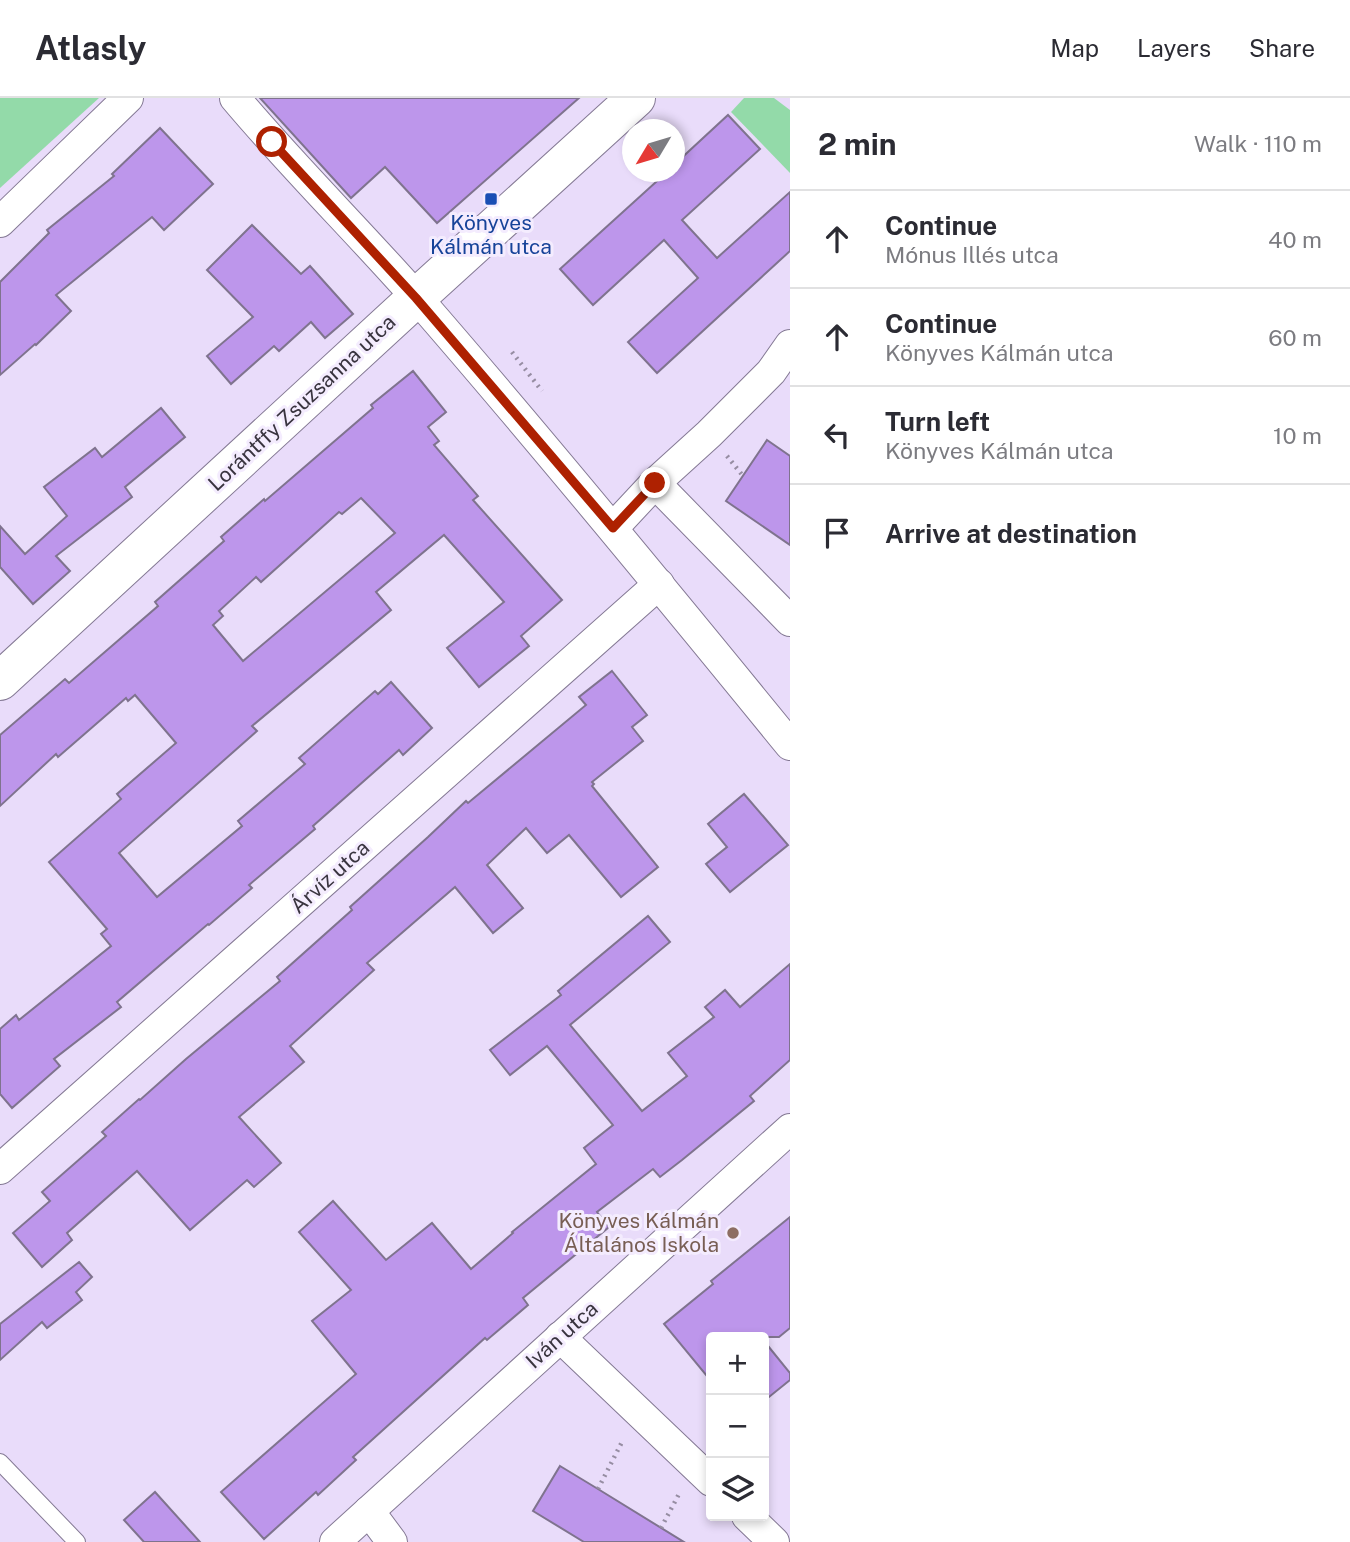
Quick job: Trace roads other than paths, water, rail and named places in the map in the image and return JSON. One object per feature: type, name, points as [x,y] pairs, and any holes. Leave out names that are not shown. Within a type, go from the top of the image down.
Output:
[{"type":"main road","name":"Lorántffy Zsuzsanna utca","points":[[0,681],[636,98]]},
{"type":"street","points":[[0,222],[128,98]]},
{"type":"street","points":[[235,98],[416,298],[613,528],[790,745]]},
{"type":"street","points":[[613,528],[655,483],[709,434],[780,379],[790,345]]},
{"type":"street","points":[[655,483],[790,621]]},
{"type":"street","name":"Árvíz utca","points":[[0,1169],[659,584]]},
{"type":"street","name":"Iván utca","points":[[335,1542],[790,1129]]},
{"type":"street","points":[[560,1337],[706,1476]]},
{"type":"street","points":[[369,1511],[392,1542]]},
{"type":"street","points":[[752,1521],[774,1542]]},
{"type":"lane","points":[[0,1462],[77,1542]]},
{"type":"place","name":"Könyves Kálmán utca","points":[[491,199]]},
{"type":"place","name":"Könyves Kálmán Általános Iskola","points":[[733,1233]]}]
